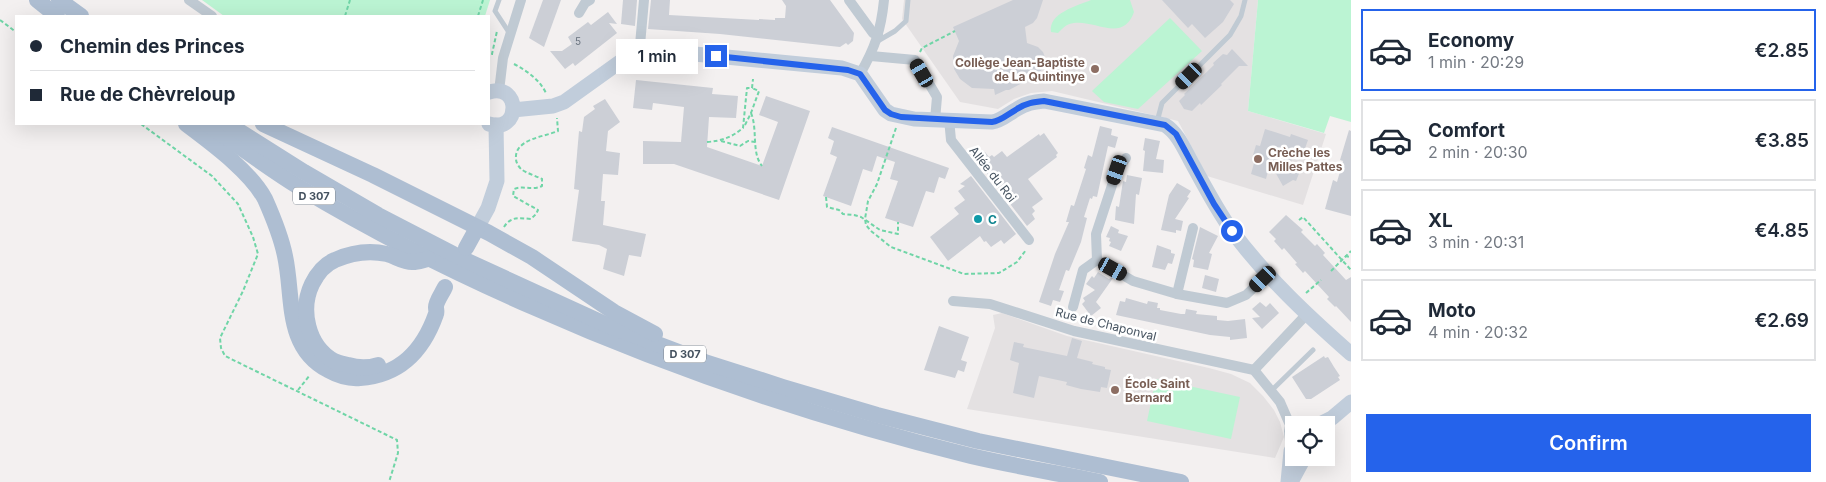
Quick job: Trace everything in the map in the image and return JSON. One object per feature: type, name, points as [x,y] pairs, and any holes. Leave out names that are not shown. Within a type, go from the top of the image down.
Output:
[{"type":"main road","points":[[37,0],[56,15]]},
{"type":"main road","points":[[59,0],[80,15]]},
{"type":"main road","points":[[187,125],[224,153],[246,174],[264,197],[276,224],[286,256],[289,293],[296,334],[306,352],[317,364],[335,374],[355,378],[376,377],[395,369],[411,357],[423,340],[437,312],[436,306],[445,287]]},
{"type":"main road","name":"D 307","points":[[208,125],[298,186],[428,259],[603,338],[699,375],[776,401],[876,431],[974,457],[1100,482]]},
{"type":"main road","name":"D 307","points":[[230,125],[304,172],[378,215],[465,260],[608,325],[698,359],[783,388],[978,441],[1181,482]]},
{"type":"main road","points":[[264,125],[373,175],[532,256],[614,312],[698,359]]},
{"type":"main road","points":[[466,248],[483,230]]},
{"type":"main road","name":"D 307","points":[[428,259],[411,262],[388,254],[370,252],[351,254],[332,261],[317,274],[307,296],[306,317],[311,335],[321,350],[334,361],[354,367],[373,366],[391,360],[407,346],[416,335],[430,309],[436,306]]},
{"type":"street","points":[[188,0],[210,15]]},
{"type":"street","points":[[483,230],[497,181],[492,125],[501,124],[509,119],[513,110],[513,105],[508,95],[494,91],[521,0]]},
{"type":"street","points":[[579,13],[585,3],[590,0]]},
{"type":"street","points":[[643,52],[640,44],[644,0]]},
{"type":"street","points":[[849,0],[877,39]]},
{"type":"street","points":[[860,74],[871,56],[877,39],[881,26],[884,0]]},
{"type":"street","points":[[513,110],[553,106],[564,102],[624,59],[643,52],[663,51],[842,68],[860,74],[885,110],[901,117],[992,122],[998,121],[1029,103],[1044,101],[1156,122],[1165,125],[1176,134],[1224,220],[1267,275],[1306,315],[1351,354]]},
{"type":"street","points":[[871,56],[916,60]]},
{"type":"street","name":"Allée du Roi","points":[[916,60],[936,97],[942,120],[951,140],[1029,240]]},
{"type":"street","points":[[1097,260],[1096,234],[1117,170],[1126,158]]},
{"type":"street","points":[[1177,294],[1194,228]]},
{"type":"street","points":[[1097,260],[1133,281],[1177,294],[1227,303],[1246,295],[1267,275]]},
{"type":"street","points":[[1073,307],[1083,270],[1097,260]]},
{"type":"street","name":"Rue de Chaponval","points":[[953,301],[990,304],[1074,331],[1254,370]]},
{"type":"street","points":[[1287,416],[1280,402],[1254,370],[1306,315]]},
{"type":"street","points":[[1334,416],[1351,402]]},
{"type":"street","points":[[1289,482],[1293,466]]},
{"type":"lane","points":[[498,0],[495,11],[510,34]]},
{"type":"lane","points":[[877,39],[896,32],[906,22],[908,0]]},
{"type":"lane","points":[[1156,122],[1162,103],[1230,35],[1241,16],[1245,0]]},
{"type":"lane","points":[[1271,391],[1313,350]]},
{"type":"path","points":[[344,15],[350,0]]},
{"type":"path","points":[[478,15],[483,0]]},
{"type":"path","points":[[0,20],[15,31]]},
{"type":"path","points":[[916,60],[922,48],[955,32]]},
{"type":"path","points":[[483,230],[501,232],[508,221],[514,218],[531,219],[536,214],[538,210],[513,196],[514,189],[520,187],[535,190],[542,186],[542,179],[522,170],[516,162],[516,153],[529,140],[558,131],[553,106],[542,84],[528,72],[503,58]]},
{"type":"path","points":[[752,88],[753,79]]},
{"type":"path","points":[[721,141],[743,128],[751,114],[759,91],[752,88],[747,88],[743,128]]},
{"type":"path","points":[[751,114],[754,121],[757,160],[762,166]]},
{"type":"path","points":[[901,117],[877,184],[868,202],[865,220],[866,225],[871,231],[891,246],[964,274],[999,273],[1017,262],[1027,248],[1029,240]]},
{"type":"path","points":[[142,125],[212,176],[238,204],[253,237],[258,254],[243,291],[220,338],[221,348],[225,356],[397,440],[398,453],[388,482]]},
{"type":"path","points":[[708,142],[721,141],[740,146],[748,141],[756,142]]},
{"type":"path","points":[[826,197],[827,207],[839,210],[843,214],[854,215],[880,230],[898,234],[898,222]]},
{"type":"path","points":[[1299,220],[1303,217],[1351,270]]},
{"type":"path","points":[[1331,271],[1351,251]]},
{"type":"path","points":[[1346,256],[1351,257]]},
{"type":"path","points":[[1310,291],[1321,280]]},
{"type":"path","points":[[298,390],[317,364]]},
{"type":"shaded area","name":"Collège Jean-Baptiste de La Quintinye","points":[[904,0],[1258,0],[1248,111],[1326,134],[1303,205],[1207,176],[1178,121],[1052,91],[1031,93],[1014,99],[998,109],[960,102],[902,19]]},
{"type":"shaded area","name":"École Saint Bernard","points":[[1002,313],[1067,336],[1209,368],[1231,374],[1250,383],[1274,410],[1280,422],[1284,437],[1275,458],[967,409],[995,328],[993,315]]},
{"type":"green space","points":[[202,0],[490,0],[485,15],[223,15]]},
{"type":"green space","points":[[1091,0],[1130,0],[1134,12],[1129,21],[1123,26],[1116,28],[1074,23],[1067,25],[1058,33],[1051,32],[1051,25],[1059,15]]},
{"type":"green space","points":[[1258,0],[1351,0],[1351,122],[1330,116],[1324,133],[1248,111]]},
{"type":"green space","points":[[1170,18],[1202,51],[1138,109],[1104,102],[1092,91]]},
{"type":"green space","points":[[1156,379],[1240,397],[1231,439],[1147,421]]},
{"type":"building","points":[[543,0],[561,0],[544,47],[529,38]]},
{"type":"building","points":[[623,0],[637,0],[635,26],[621,24]]},
{"type":"building","points":[[651,0],[670,0],[669,15],[775,20],[775,18],[785,18],[786,6],[782,0],[830,0],[854,33],[853,41],[848,45],[846,43],[840,47],[720,34],[648,29]]},
{"type":"building","points":[[1013,0],[1043,0],[1037,18],[1033,23],[1025,27],[1027,43],[1038,47],[1043,52],[1046,60],[1044,67],[1037,75],[1009,90],[995,95],[994,89],[972,88],[960,79],[954,69],[953,56],[959,41],[953,27]]},
{"type":"building","points":[[1162,0],[1230,0],[1234,4],[1223,22],[1205,38],[1192,24],[1188,28]]},
{"type":"building","points":[[608,12],[617,24],[609,23],[617,33],[575,66],[573,63],[565,69],[550,51],[562,51],[572,44],[568,37],[588,22],[591,25]]},
{"type":"building","points":[[1232,49],[1248,66],[1239,66],[1201,105],[1200,103],[1192,111],[1184,109],[1179,101],[1184,94],[1214,65],[1213,63],[1223,54],[1227,55]]},
{"type":"building","points":[[636,80],[713,88],[712,94],[738,96],[736,118],[709,117],[707,147],[762,166],[778,122],[759,115],[766,96],[810,111],[779,200],[674,164],[643,164],[643,141],[681,142],[684,107],[653,103],[652,110],[633,108]]},
{"type":"building","points":[[605,99],[620,122],[608,131],[606,151],[620,153],[618,175],[603,174],[601,201],[605,201],[603,225],[646,234],[641,257],[629,255],[624,276],[603,269],[607,249],[599,245],[572,241],[579,190],[574,189],[579,131],[582,132],[584,117],[595,109],[593,106]]},
{"type":"building","points":[[1100,126],[1112,129],[1111,135],[1118,137],[1115,148],[1108,146],[1097,197],[1093,196],[1092,199],[1090,198],[1084,217],[1087,218],[1081,242],[1069,271],[1066,270],[1059,290],[1064,291],[1060,302],[1053,300],[1051,306],[1039,302],[1055,254],[1069,222],[1066,222],[1071,205],[1074,206],[1086,169],[1084,168],[1088,155],[1092,157]]},
{"type":"building","points":[[832,127],[949,168],[945,179],[939,177],[934,193],[926,191],[913,227],[885,218],[898,181],[890,179],[895,162],[877,156],[872,172],[863,169],[851,206],[823,196],[837,157],[830,154],[834,141],[828,138]]},
{"type":"building","points":[[1265,129],[1290,137],[1291,134],[1308,140],[1303,154],[1283,165],[1300,171],[1296,181],[1293,180],[1283,186],[1270,163],[1266,179],[1251,174],[1256,156],[1253,155],[1256,145],[1260,146]]},
{"type":"building","points":[[1349,130],[1351,131],[1351,216],[1325,209],[1333,180],[1337,182],[1343,161],[1340,160]]},
{"type":"building","points":[[1044,133],[1058,153],[1057,157],[1028,179],[1043,199],[1032,207],[1035,211],[1032,214],[1035,219],[1027,226],[976,159],[985,152],[989,157],[992,155],[994,157],[1002,151],[1007,157],[1039,134],[1040,136]]},
{"type":"building","points":[[1145,138],[1160,141],[1156,159],[1164,160],[1163,173],[1143,171]]},
{"type":"building","points":[[1127,175],[1142,178],[1139,195],[1136,194],[1134,224],[1115,220],[1116,206],[1119,207],[1123,181],[1126,182]]},
{"type":"building","name":"C","points":[[971,176],[1016,234],[1004,244],[1001,240],[991,247],[980,236],[948,261],[930,237],[959,214],[954,208],[965,200],[958,191],[965,186],[960,184]]},
{"type":"building","points":[[1177,183],[1191,191],[1187,197],[1189,198],[1175,219],[1183,221],[1181,231],[1176,230],[1176,233],[1161,230],[1169,195]]},
{"type":"building","points":[[1286,215],[1303,230],[1301,232],[1315,246],[1317,244],[1325,253],[1323,255],[1346,280],[1351,277],[1351,322],[1327,299],[1329,297],[1305,271],[1303,273],[1284,248],[1282,250],[1274,241],[1276,239],[1269,232]]},
{"type":"building","points":[[1111,226],[1119,230],[1118,233],[1128,236],[1121,251],[1109,246],[1110,238],[1106,237]]},
{"type":"building","points":[[1200,227],[1218,236],[1209,253],[1212,254],[1208,270],[1193,267],[1194,260],[1192,259]]},
{"type":"building","points":[[1157,245],[1171,250],[1171,253],[1175,254],[1172,264],[1168,263],[1165,270],[1152,267]]},
{"type":"building","points":[[1098,272],[1109,279],[1113,278],[1096,302],[1101,308],[1091,316],[1082,304],[1085,301],[1083,298],[1095,290],[1086,284]]},
{"type":"building","points":[[1205,275],[1219,279],[1216,292],[1202,288]]},
{"type":"building","points":[[1126,298],[1147,304],[1148,301],[1158,303],[1157,308],[1160,308],[1160,310],[1181,314],[1185,314],[1186,309],[1197,311],[1196,314],[1217,316],[1217,320],[1245,319],[1247,338],[1230,340],[1230,337],[1210,335],[1116,315],[1120,301],[1125,302]]},
{"type":"building","points":[[1260,302],[1266,307],[1270,303],[1279,313],[1262,329],[1252,318],[1260,317],[1252,309]]},
{"type":"building","points":[[939,326],[969,337],[961,360],[967,362],[964,372],[958,370],[955,378],[924,370]]},
{"type":"building","points":[[1072,338],[1082,341],[1077,358],[1093,362],[1092,364],[1111,370],[1107,388],[1101,387],[1100,392],[1081,389],[1066,385],[1067,382],[1039,376],[1034,398],[1013,393],[1019,363],[1010,360],[1014,342],[1024,344],[1023,347],[1067,356]]},
{"type":"building","points":[[1324,356],[1325,358],[1328,357],[1340,376],[1338,377],[1340,380],[1311,399],[1306,399],[1292,377]]},
{"type":"place","name":"Collège Jean-Baptiste de La Quintinye","points":[[1095,69]]},
{"type":"place","name":"Crèche les Milles Pattes","points":[[1258,159]]},
{"type":"place","name":"C","points":[[978,219]]},
{"type":"place","name":"École Saint Bernard","points":[[1115,390]]},
{"type":"route","points":[[716,56],[842,68],[860,74],[885,110],[891,114],[914,119],[992,122],[998,121],[1029,103],[1044,101],[1165,125],[1176,134],[1214,204],[1232,231]]}]
